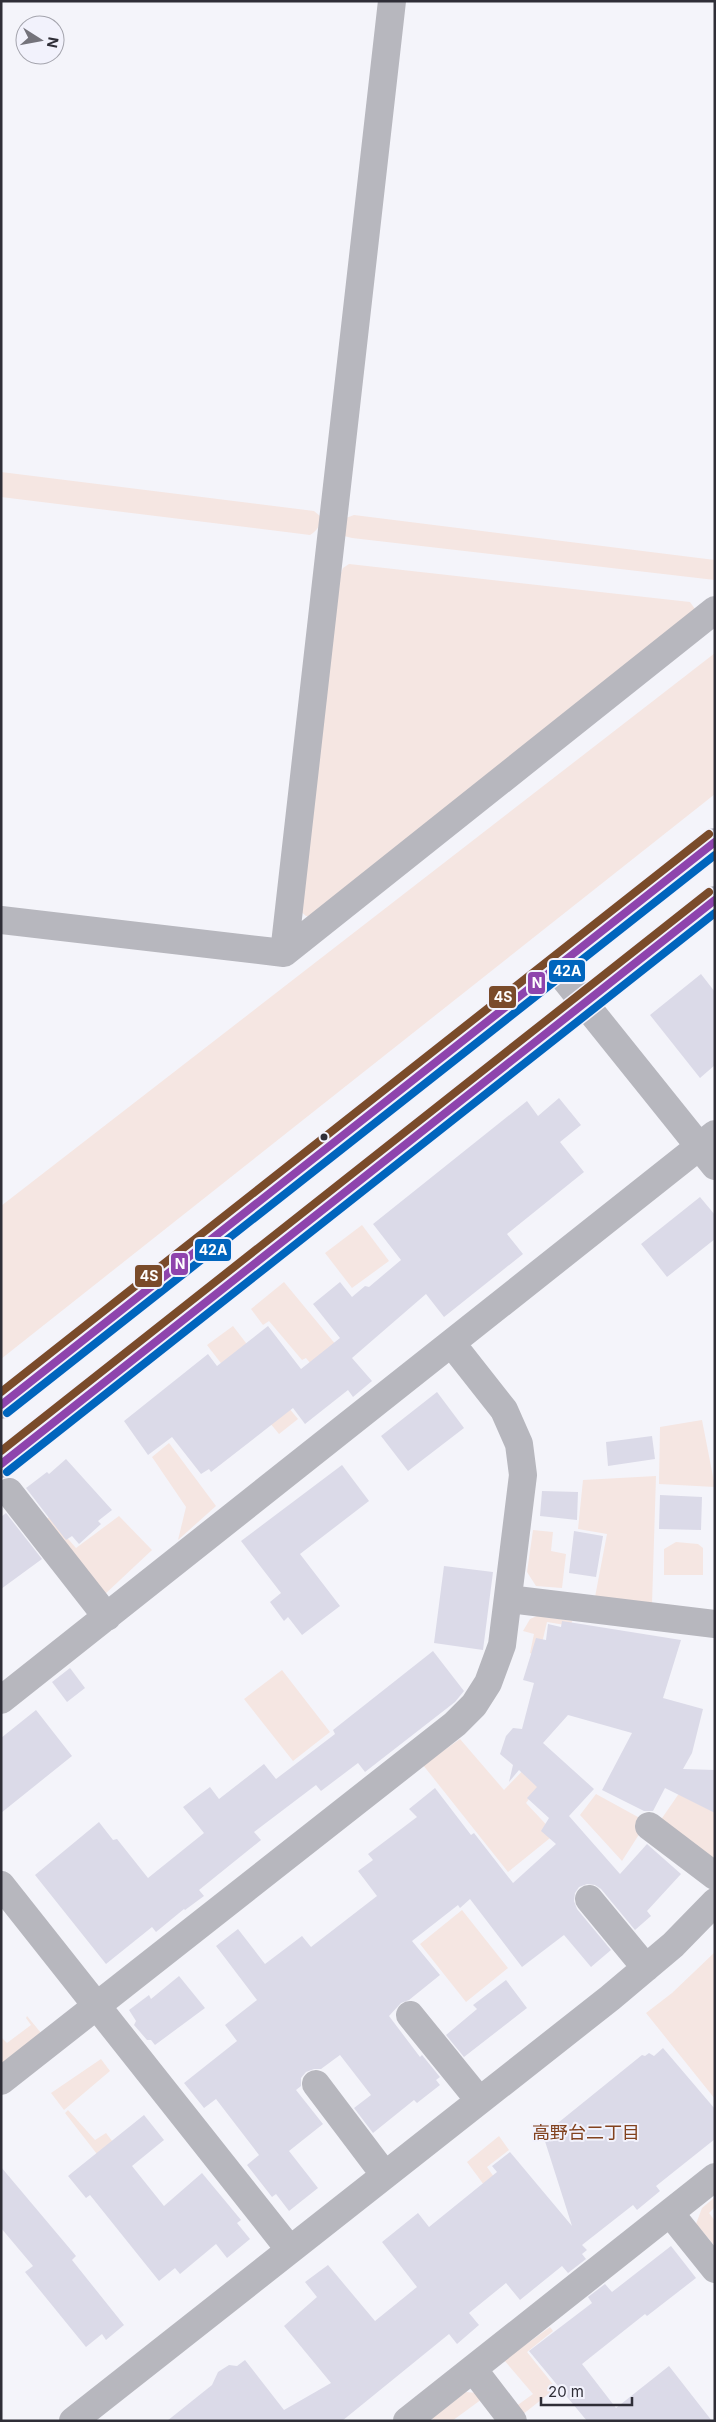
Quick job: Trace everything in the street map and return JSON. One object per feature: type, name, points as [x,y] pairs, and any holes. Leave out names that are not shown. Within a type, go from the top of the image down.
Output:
[{"type":"highway","points":[[1,1405],[715,842]]},
{"type":"highway","points":[[1,1464],[715,900]]},
{"type":"street","points":[[284,954],[392,1]]},
{"type":"street","points":[[1,920],[284,954],[715,610]]},
{"type":"street","points":[[1,1700],[452,1344],[709,1149],[556,968]]},
{"type":"street","points":[[1,2081],[441,1735],[468,1712],[488,1683],[502,1645],[523,1475],[519,1444],[504,1410],[452,1344]]},
{"type":"street","points":[[9,1492],[107,1617]]},
{"type":"street","points":[[508,1599],[715,1624]]},
{"type":"street","points":[[649,1826],[715,1876]]},
{"type":"street","points":[[1,1885],[290,2250]]},
{"type":"street","points":[[589,1899],[646,1968]]},
{"type":"street","points":[[73,2421],[646,1968],[673,1945],[715,1902]]},
{"type":"street","points":[[410,2015],[479,2100]]},
{"type":"street","points":[[316,2084],[384,2174]]},
{"type":"street","points":[[407,2421],[715,2177]]},
{"type":"street","points":[[670,2213],[715,2269]]},
{"type":"street","points":[[473,2369],[513,2421]]},
{"type":"shaded area","points":[[1,472],[314,511],[320,516],[320,522],[317,529],[310,535],[1,497]]},
{"type":"shaded area","points":[[354,515],[715,560],[715,580],[344,536],[346,518]]},
{"type":"shaded area","points":[[349,564],[690,602],[695,609],[317,917],[306,916],[300,911],[338,580],[343,568]]},
{"type":"shaded area","points":[[715,653],[715,794],[1,1359],[1,1206]]},
{"type":"shaded area","points":[[362,1225],[389,1261],[352,1288],[325,1253]]},
{"type":"shaded area","points":[[284,1282],[351,1363],[327,1383],[306,1358],[302,1360],[269,1321],[263,1325],[251,1309]]},
{"type":"shaded area","points":[[233,1326],[275,1381],[250,1401],[207,1345]]},
{"type":"shaded area","points":[[274,1390],[298,1419],[279,1434],[255,1405]]},
{"type":"shaded area","points":[[702,1420],[715,1487],[659,1484],[660,1427]]},
{"type":"shaded area","points":[[169,1443],[216,1506],[178,1540],[186,1507],[152,1457]]},
{"type":"shaded area","points":[[656,1476],[652,1604],[595,1597],[607,1534],[578,1529],[583,1480]]},
{"type":"shaded area","points":[[119,1516],[152,1550],[103,1596],[45,1521],[49,1517],[76,1548]]},
{"type":"shaded area","points":[[533,1530],[553,1532],[551,1551],[566,1554],[562,1588],[536,1586],[527,1572]]},
{"type":"shaded area","points":[[676,1542],[698,1544],[703,1548],[703,1575],[664,1575],[664,1549]]},
{"type":"shaded area","points":[[537,1616],[572,1621],[571,1626],[547,1622],[539,1656],[530,1653],[534,1634],[523,1631],[530,1619]]},
{"type":"shaded area","points":[[282,1670],[330,1732],[293,1761],[244,1699]]},
{"type":"shaded area","points":[[460,1739],[504,1790],[532,1761],[546,1776],[526,1803],[555,1834],[508,1872],[423,1765]]},
{"type":"shaded area","points":[[680,1792],[715,1811],[715,1858],[713,1861],[658,1824]]},
{"type":"shaded area","points":[[596,1794],[647,1822],[622,1861],[580,1815]]},
{"type":"shaded area","points":[[462,1910],[508,1968],[466,2002],[420,1944]]},
{"type":"shaded area","points":[[715,1952],[715,2099],[646,2013],[672,1993]]},
{"type":"shaded area","points":[[27,2016],[41,2033],[3,2063],[1,2060],[1,2037],[7,2043],[31,2025],[26,2018]]},
{"type":"shaded area","points":[[101,2059],[110,2071],[64,2110],[51,2093]]},
{"type":"shaded area","points":[[68,2110],[95,2140],[106,2133],[133,2168],[118,2181],[65,2113]]},
{"type":"shaded area","points":[[499,2136],[509,2150],[487,2167],[494,2177],[484,2185],[467,2162]]},
{"type":"shaded area","points":[[715,2197],[715,2207],[709,2213],[715,2221],[715,2246],[696,2224],[702,2208]]},
{"type":"shaded area","points":[[550,2327],[553,2331],[527,2352],[556,2388],[522,2415],[515,2407],[533,2394],[504,2360]]},
{"type":"shaded area","points":[[466,2392],[477,2393],[482,2399],[452,2421],[434,2421],[432,2418]]},
{"type":"building","points":[[701,974],[715,992],[715,1065],[700,1078],[650,1015]]},
{"type":"building","points":[[559,1098],[581,1125],[560,1142],[584,1172],[507,1234],[523,1254],[444,1317],[426,1294],[352,1358],[372,1381],[353,1397],[348,1390],[305,1424],[293,1408],[211,1472],[209,1469],[201,1474],[172,1437],[148,1455],[124,1421],[208,1354],[217,1366],[268,1326],[301,1369],[340,1338],[313,1304],[340,1282],[352,1297],[365,1286],[369,1287],[401,1260],[373,1224],[527,1101],[538,1116]]},
{"type":"building","points":[[700,1197],[715,1215],[715,1239],[667,1277],[641,1244]]},
{"type":"building","points":[[437,1392],[464,1428],[408,1471],[381,1436]]},
{"type":"building","points":[[652,1436],[655,1459],[608,1466],[606,1442]]},
{"type":"building","points":[[66,1459],[112,1510],[98,1521],[101,1524],[79,1544],[72,1536],[66,1540],[26,1488],[47,1472],[49,1474]]},
{"type":"building","points":[[342,1465],[369,1501],[300,1554],[340,1606],[302,1635],[288,1617],[284,1621],[270,1602],[281,1593],[241,1541]]},
{"type":"building","points":[[542,1491],[578,1492],[577,1520],[540,1516]]},
{"type":"building","points":[[660,1495],[702,1497],[701,1530],[659,1529]]},
{"type":"building","points":[[6,1513],[42,1559],[1,1589],[1,1517]]},
{"type":"building","points":[[574,1531],[603,1536],[596,1577],[569,1573]]},
{"type":"building","points":[[444,1566],[493,1572],[483,1650],[434,1643]]},
{"type":"building","points":[[562,1621],[681,1640],[663,1698],[703,1709],[692,1753],[683,1769],[715,1770],[715,1813],[665,1788],[653,1811],[644,1811],[602,1790],[632,1733],[568,1715],[543,1743],[594,1789],[569,1816],[620,1874],[647,1844],[681,1874],[647,1911],[651,1916],[635,1930],[601,1889],[595,1885],[587,1884],[579,1887],[575,1893],[574,1901],[577,1909],[611,1950],[591,1967],[564,1935],[522,1967],[470,1899],[460,1908],[458,1905],[412,1941],[440,1975],[409,2000],[401,2003],[389,2016],[420,2057],[422,2055],[440,2077],[436,2080],[440,2085],[417,2103],[414,2100],[373,2133],[354,2108],[371,2095],[340,2055],[321,2069],[306,2072],[301,2078],[301,2086],[296,2090],[323,2124],[289,2151],[318,2188],[289,2211],[276,2194],[272,2197],[247,2165],[259,2155],[216,2099],[204,2108],[184,2083],[237,2041],[225,2025],[257,2000],[216,1946],[238,1929],[265,1964],[302,1936],[311,1947],[377,1896],[358,1871],[373,1860],[368,1854],[417,1817],[409,1809],[435,1788],[471,1835],[474,1833],[513,1883],[556,1844],[541,1831],[549,1818],[527,1798],[537,1787],[519,1770],[509,1782],[513,1765],[500,1754],[506,1736],[513,1728],[522,1729],[534,1683],[523,1680],[536,1638],[546,1640],[548,1624],[561,1627]]},
{"type":"building","points":[[433,1651],[464,1691],[455,1702],[365,1772],[358,1763],[321,1791],[316,1785],[254,1832],[261,1840],[199,1890],[204,1896],[184,1909],[156,1932],[152,1927],[106,1964],[35,1875],[99,1822],[113,1840],[117,1839],[148,1878],[204,1833],[183,1807],[210,1787],[219,1799],[264,1764],[276,1779],[335,1734],[333,1730]]},
{"type":"building","points":[[70,1668],[85,1688],[67,1702],[52,1682]]},
{"type":"building","points":[[36,1710],[72,1756],[1,1813],[1,1738]]},
{"type":"building","points":[[179,1976],[205,2008],[155,2045],[151,2040],[147,2040],[134,2025],[136,2021],[129,2010],[149,1995],[151,1999]]},
{"type":"building","points":[[506,1980],[527,2008],[464,2057],[446,2035],[477,2009],[473,2005]]},
{"type":"building","points":[[663,2048],[715,2109],[715,2139],[656,2186],[660,2191],[637,2210],[633,2205],[582,2245],[587,2250],[582,2254],[586,2259],[568,2273],[562,2266],[520,2300],[506,2283],[469,2313],[479,2325],[457,2344],[449,2334],[342,2421],[167,2421],[212,2385],[218,2372],[229,2365],[237,2366],[245,2360],[284,2410],[331,2383],[284,2326],[317,2297],[305,2282],[328,2265],[375,2321],[417,2287],[382,2242],[418,2213],[429,2227],[497,2172],[492,2166],[510,2152],[572,2226],[543,2135],[642,2055],[645,2056],[649,2053],[654,2056]]},
{"type":"building","points":[[144,2115],[164,2140],[132,2166],[164,2206],[202,2173],[241,2220],[237,2223],[250,2239],[227,2258],[216,2244],[180,2274],[175,2268],[159,2281],[90,2195],[86,2198],[68,2176]]},
{"type":"building","points":[[1,2167],[76,2256],[72,2260],[124,2325],[106,2340],[102,2334],[86,2347],[25,2272],[33,2266],[1,2228]]},
{"type":"building","points":[[671,2246],[696,2278],[647,2316],[645,2314],[582,2364],[616,2408],[669,2366],[712,2421],[587,2421],[529,2351],[592,2303],[588,2297],[605,2284],[612,2292]]},
{"type":"transit line","name":"4S","points":[[1,1392],[709,834]]},
{"type":"transit line","name":"N","points":[[1,1405],[715,842]]},
{"type":"transit line","name":"42A","points":[[7,1413],[715,855]]},
{"type":"transit line","name":"4S","points":[[1,1451],[709,892]]},
{"type":"transit line","name":"N","points":[[1,1464],[715,900]]},
{"type":"transit line","name":"42A","points":[[7,1472],[715,913]]},
{"type":"district","name":"高野台二丁目","points":[[586,2132]]}]
